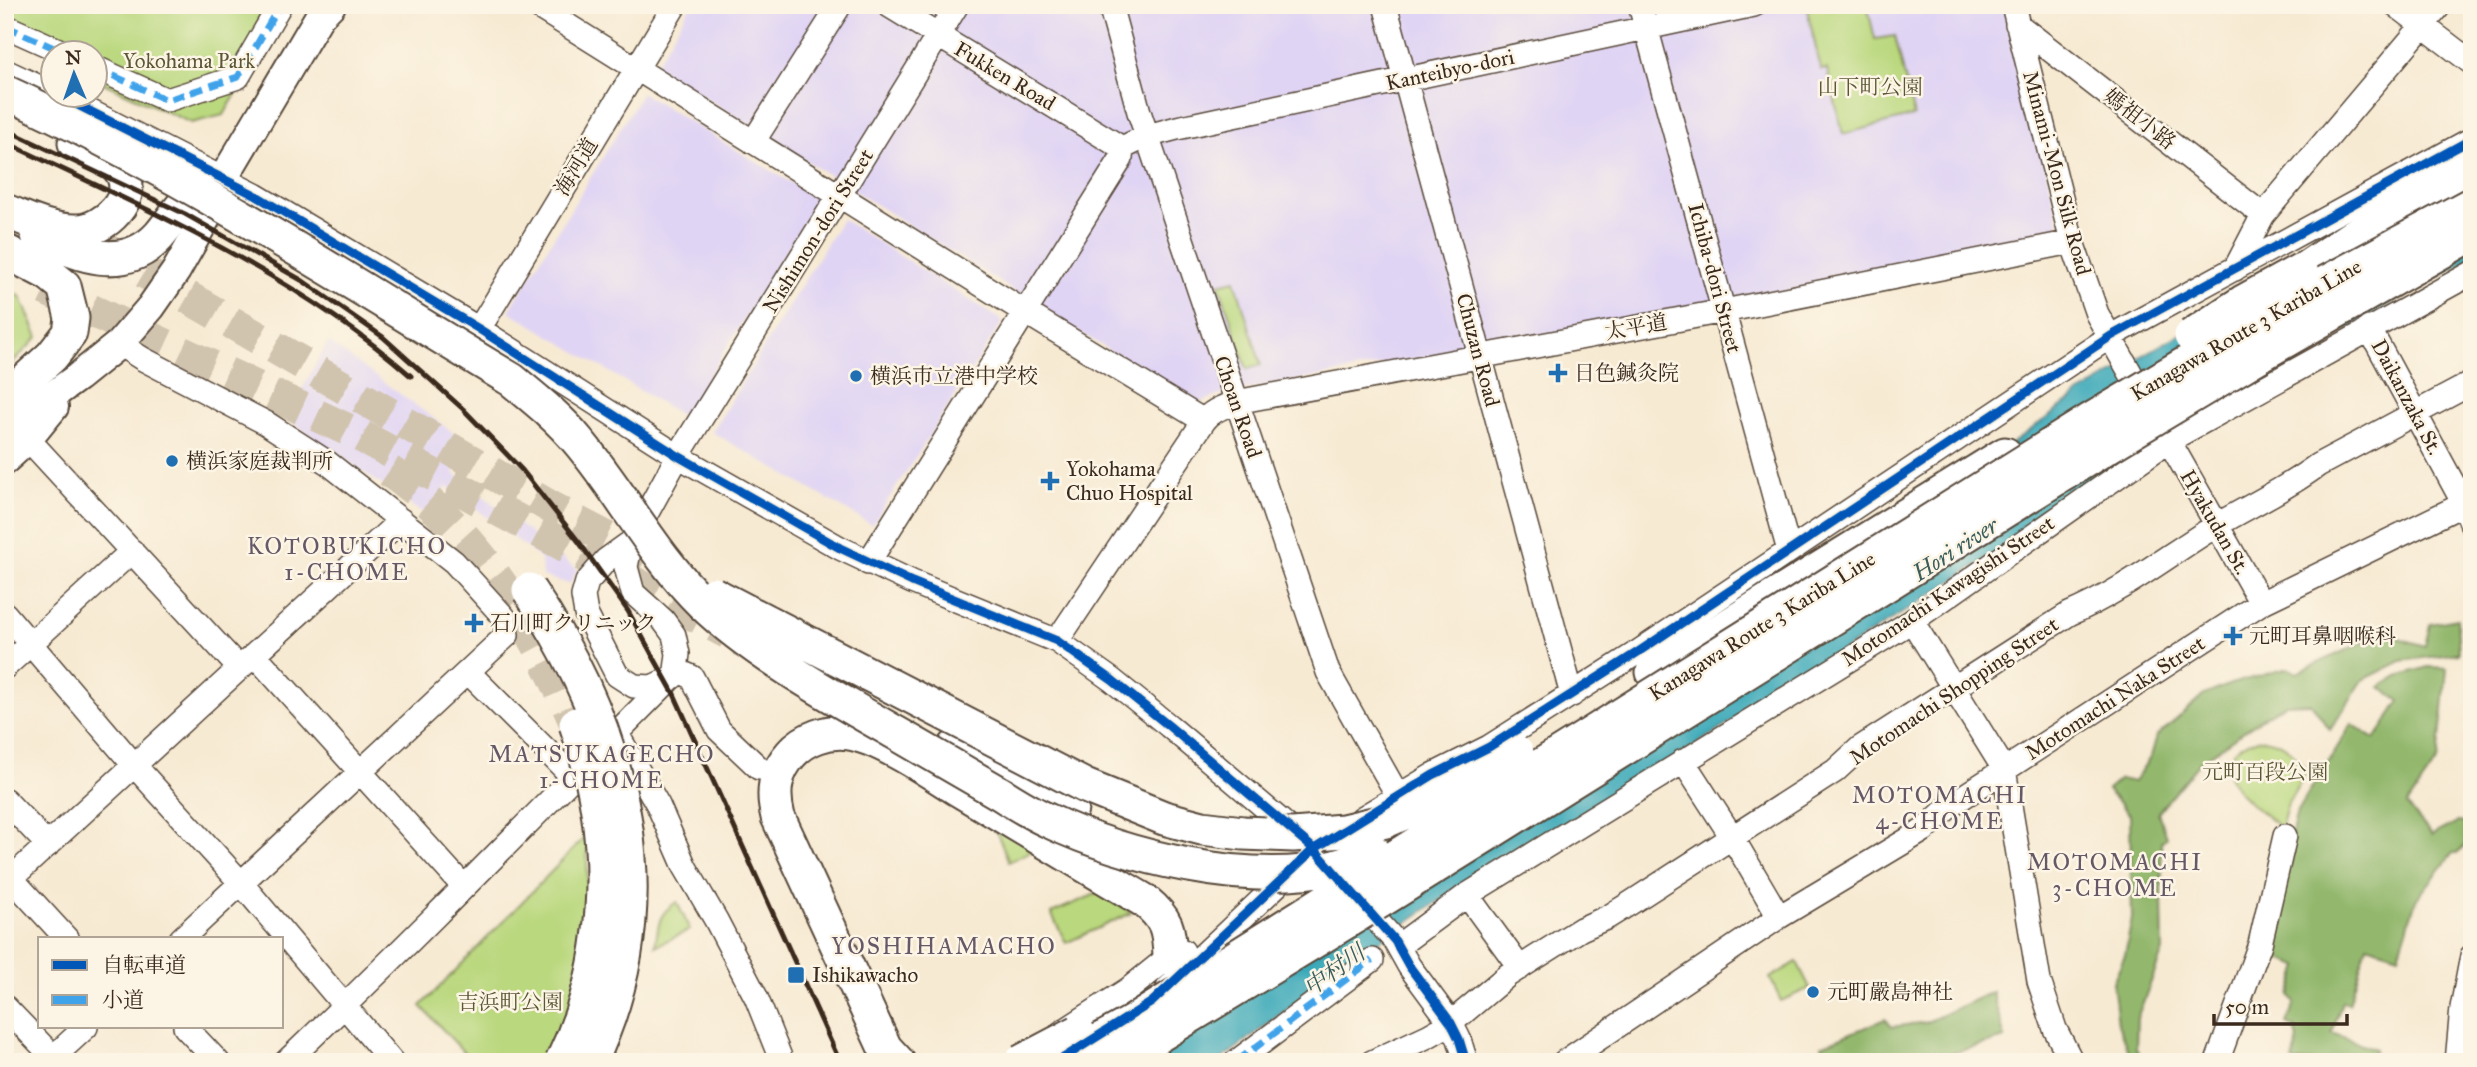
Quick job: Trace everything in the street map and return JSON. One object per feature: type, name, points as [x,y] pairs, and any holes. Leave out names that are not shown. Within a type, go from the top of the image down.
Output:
[{"type":"highway","points":[[5,92],[60,116],[171,174],[512,380],[549,410],[578,441],[668,565],[723,622],[863,714],[1045,819],[1088,838],[1127,850],[1190,865],[1252,873],[1301,872],[1334,867],[1492,802],[1669,696],[1847,610]]},
{"type":"highway","points":[[5,109],[111,161],[122,172],[125,191],[119,208],[103,223],[80,231],[53,229],[15,213]]},
{"type":"highway","points":[[5,194],[15,213],[53,243],[82,255],[118,259],[140,251],[157,239],[190,198],[231,165]]},
{"type":"highway","points":[[2306,268],[2381,218],[2472,169]]},
{"type":"highway","points":[[635,559],[1126,804],[1202,828],[1293,835],[1343,831],[1386,821],[1481,775],[2066,417],[2243,302],[2472,182]]},
{"type":"highway","name":"Kanagawa Route 3 Kariba Line","points":[[1059,1062],[1131,1023],[1328,889],[2089,421],[2288,303],[2472,204]]},
{"type":"highway","name":"Kanagawa Route 3 Kariba Line","points":[[1115,1062],[1387,897],[2260,355],[2472,234]]},
{"type":"highway","points":[[5,251],[50,274],[64,286],[72,318],[70,333],[52,356],[5,398]]},
{"type":"highway","points":[[529,590],[559,638],[596,716],[614,765],[626,825],[630,893],[627,929],[618,983],[601,1038],[590,1062]]},
{"type":"highway","points":[[562,1062],[589,988],[600,932],[604,883],[602,834],[594,787],[576,724]]},
{"type":"highway","points":[[898,1062],[885,1048],[779,817],[774,800],[775,783],[782,764],[796,748],[815,737],[832,732],[850,733],[873,741],[914,762],[1145,901],[1161,914],[1167,927],[1170,956]]},
{"type":"highway","points":[[955,747],[1071,809],[1153,844],[1195,855],[1249,864],[1300,865],[1374,852]]},
{"type":"highway","points":[[1021,1062],[1328,889]]},
{"type":"main road","points":[[5,460],[17,435],[78,377],[119,344],[151,307],[176,271],[206,218],[231,165],[324,9]]},
{"type":"street","points":[[108,73],[167,100],[238,77],[280,5]]},
{"type":"street","points":[[535,5],[839,197],[1204,421],[1057,641]]},
{"type":"street","name":"海河道","points":[[478,329],[675,5]]},
{"type":"street","points":[[753,142],[840,5]]},
{"type":"street","name":"Fukken Road","points":[[888,5],[1122,148]]},
{"type":"street","name":"Nishimon-dori Street","points":[[635,559],[678,456],[957,5]]},
{"type":"street","name":"Choan Road","points":[[1110,5],[1147,136],[1328,673],[1398,796]]},
{"type":"street","name":"Chuzan Road","points":[[1385,5],[1572,695]]},
{"type":"street","name":"Kanteibyo-dori","points":[[1122,148],[1147,136],[1405,80],[1643,16],[1754,5]]},
{"type":"street","points":[[2396,5],[2472,63]]},
{"type":"street","points":[[2235,269],[2263,215],[2440,5]]},
{"type":"street","name":"媽祖小路","points":[[2015,15],[2263,215]]},
{"type":"street","name":"Minami-Mon Silk Road","points":[[2015,15],[2072,242],[2097,314],[2126,363]]},
{"type":"street","name":"Ichiba-dori Street","points":[[1643,16],[1789,551]]},
{"type":"street","points":[[5,26],[38,41]]},
{"type":"street","points":[[5,71],[38,86]]},
{"type":"street","points":[[89,108],[231,165],[255,195],[478,329],[678,456],[868,563],[1057,641],[1160,718],[1314,849],[1328,889],[1396,944],[1451,1023],[1466,1062]]},
{"type":"street","points":[[1059,1062],[1152,1002],[1314,849],[1433,775],[1489,747],[1572,695],[2111,336],[2472,139]]},
{"type":"street","points":[[868,563],[1121,159],[1122,148]]},
{"type":"street","name":"太平道","points":[[1204,421],[1212,412],[1236,402],[1724,311],[2072,242]]},
{"type":"street","name":"Motomachi Kawagishi Street","points":[[1396,944],[1467,895],[1912,621],[2167,438],[2472,273]]},
{"type":"street","name":"Daikanzaka St.","points":[[2369,328],[2469,510]]},
{"type":"street","points":[[119,344],[266,423],[328,463],[454,562],[504,617],[507,635],[183,937]]},
{"type":"street","name":"Hyakudan St.","points":[[2126,363],[2261,603]]},
{"type":"street","name":"Motomachi Shopping Street","points":[[1372,1062],[1451,1023],[1520,968],[1581,929],[1629,904],[1835,771],[1860,748],[2069,614],[2095,603],[2216,526],[2298,480],[2318,465],[2472,383]]},
{"type":"street","points":[[17,435],[132,551],[361,773],[464,887]]},
{"type":"street","name":"Motomachi Naka Street","points":[[1564,1062],[1588,1043],[1779,917],[1924,830],[1952,804],[2261,603],[2469,510]]},
{"type":"street","points":[[65,937],[8,881],[401,520]]},
{"type":"street","points":[[5,667],[132,551]]},
{"type":"street","points":[[286,1062],[620,731],[674,674],[678,654],[674,635],[663,620],[633,593],[635,559],[606,560],[587,582],[583,596],[586,614],[618,676],[626,702],[620,731],[659,805],[685,867],[756,997],[782,1062]]},
{"type":"street","points":[[5,614],[134,765],[241,883],[392,1062]]},
{"type":"street","points":[[1912,621],[2004,769],[2039,981],[2055,1029],[2072,1062]]},
{"type":"street","points":[[468,672],[572,776]]},
{"type":"street","points":[[618,676],[634,686],[652,687],[674,674],[692,677],[719,730],[759,768]]},
{"type":"street","points":[[1683,761],[1779,917]]},
{"type":"street","points":[[5,800],[48,845]]},
{"type":"street","points":[[2217,1062],[2260,944],[2285,836]]},
{"type":"street","points":[[1467,895],[1520,968]]},
{"type":"street","points":[[1004,1062],[1056,1035],[1129,989],[1170,956],[1222,935]]},
{"type":"street","points":[[2452,1057],[2472,956]]},
{"type":"street","points":[[1236,1062],[1372,960]]},
{"type":"street","points":[[5,1007],[53,1060],[85,1028]]},
{"type":"street","points":[[186,1028],[218,1062]]},
{"type":"shaded area","points":[[691,5],[2005,5],[2063,240],[1223,394],[1195,404],[655,66]]},
{"type":"shaded area","points":[[642,93],[818,199],[684,417],[509,311]]},
{"type":"shaded area","name":"横浜市立港中学校","points":[[842,219],[1003,321],[872,525],[712,432]]},
{"type":"shaded area","points":[[328,342],[469,444],[454,473],[577,570],[570,584],[542,576],[541,559],[447,486],[428,517],[286,418]]},
{"type":"green space","name":"Yokohama Park","points":[[5,5],[287,5],[224,115],[191,123],[108,85],[108,38],[38,38],[38,48],[5,38]]},
{"type":"green space","name":"山下町公園","points":[[1827,5],[1867,5],[1875,39],[1895,36],[1914,116],[1843,134],[1827,69],[1821,70],[1807,9]]},
{"type":"green space","points":[[1235,280],[1261,365],[1247,369],[1219,284]]},
{"type":"green space","points":[[5,290],[20,296],[38,337],[5,370]]},
{"type":"green space","points":[[2457,619],[2459,653],[2401,661],[2363,680],[2330,730],[2311,703],[2285,704],[2199,763],[2158,812],[2166,838],[2161,842],[2163,951],[2137,1018],[2136,1048],[2142,1062],[2132,1062],[2118,1024],[2113,982],[2125,955],[2132,918],[2130,815],[2107,790],[2120,779],[2134,782],[2151,756],[2157,736],[2204,695],[2231,684],[2288,668],[2297,673],[2370,639],[2392,636],[2425,646],[2430,624]]},
{"type":"green space","points":[[2428,667],[2447,668],[2438,760],[2407,805],[2432,835],[2457,822],[2465,823],[2467,843],[2457,853],[2453,853],[2416,900],[2399,955],[2367,945],[2349,1004],[2342,1001],[2332,1033],[2375,1049],[2373,1062],[2293,1062],[2298,1039],[2295,1028],[2287,1024],[2295,1002],[2290,996],[2299,966],[2264,953],[2297,811],[2352,724],[2375,739],[2400,701],[2380,687],[2398,676]]},
{"type":"green space","name":"元町百段公園","points":[[2259,739],[2282,744],[2307,770],[2288,803],[2281,828],[2245,798],[2231,780],[2228,771],[2231,756],[2237,749]]},
{"type":"green space","points":[[993,824],[1035,849],[1009,862]]},
{"type":"green space","name":"吉浜町公園","points":[[587,835],[588,942],[566,1025],[544,1062],[473,1062],[421,1006]]},
{"type":"green space","points":[[1103,891],[1131,913],[1066,943],[1051,913]]},
{"type":"green space","points":[[677,902],[690,930],[655,946],[662,916]]},
{"type":"green space","points":[[1797,962],[1810,988],[1781,1001],[1770,978]]},
{"type":"green space","points":[[1992,992],[2005,1038],[1921,1062],[1807,1062],[1824,1052],[1822,1045],[1885,1019],[1892,1027],[1927,1022]]},
{"type":"water","points":[[2472,182],[2472,259],[2142,444],[2026,534],[1689,749],[1425,910],[1356,957],[1218,1062],[1095,1062],[1904,524],[2079,394],[2342,243]]},
{"type":"tunnel","points":[[101,247],[573,520],[646,558]]},
{"type":"tunnel","points":[[45,289],[359,435],[728,633]]},
{"type":"tunnel","points":[[389,471],[451,523],[501,584],[541,651],[576,724]]},
{"type":"railway","points":[[5,129],[185,214],[303,281],[383,337],[463,409],[522,470],[579,542],[628,611],[674,694],[840,1062]]},
{"type":"railway","points":[[5,142],[164,218],[268,274],[318,305],[411,376]]},
{"type":"marked path","points":[[108,73],[167,100],[238,77],[280,5]]},
{"type":"marked path","points":[[5,26],[38,41]]},
{"type":"marked path","points":[[1236,1062],[1372,960]]},
{"type":"cycle path","points":[[84,108],[255,195],[479,329],[678,456],[840,548],[912,582],[1057,641],[1112,680],[1169,726],[1314,849],[1395,941],[1409,966],[1451,1023],[1466,1062]]},
{"type":"cycle path","points":[[1057,1062],[1152,1002],[1314,849],[1433,775],[1489,747],[1638,652],[2111,336],[2472,139]]},
{"type":"place","name":"日色鍼灸院","points":[[1558,373]]},
{"type":"place","name":"横浜市立港中学校","points":[[856,376]]},
{"type":"place","name":"横浜家庭裁判所","points":[[172,461]]},
{"type":"place","name":"Yokohama Chuo Hospital","points":[[1050,481]]},
{"type":"place","name":"石川町クリニック","points":[[474,623]]},
{"type":"place","name":"元町耳鼻咽喉科","points":[[2233,636]]},
{"type":"place","name":"Ishikawacho","points":[[796,975]]},
{"type":"place","name":"元町嚴島神社","points":[[1813,992]]},
{"type":"district","name":"KOTOBUKICHO 1-CHOME","points":[[347,559]]},
{"type":"district","name":"MATSUKAGECHO 1-CHOME","points":[[602,767]]},
{"type":"district","name":"MOTOMACHI 4-CHOME","points":[[1940,808]]},
{"type":"district","name":"MOTOMACHI 3-CHOME","points":[[2115,875]]},
{"type":"district","name":"YOSHIHAMACHO","points":[[944,946]]},
{"type":"water label","name":"Hori river","points":[[1955,549]]},
{"type":"water label","name":"中村川","points":[[1334,970]]}]
